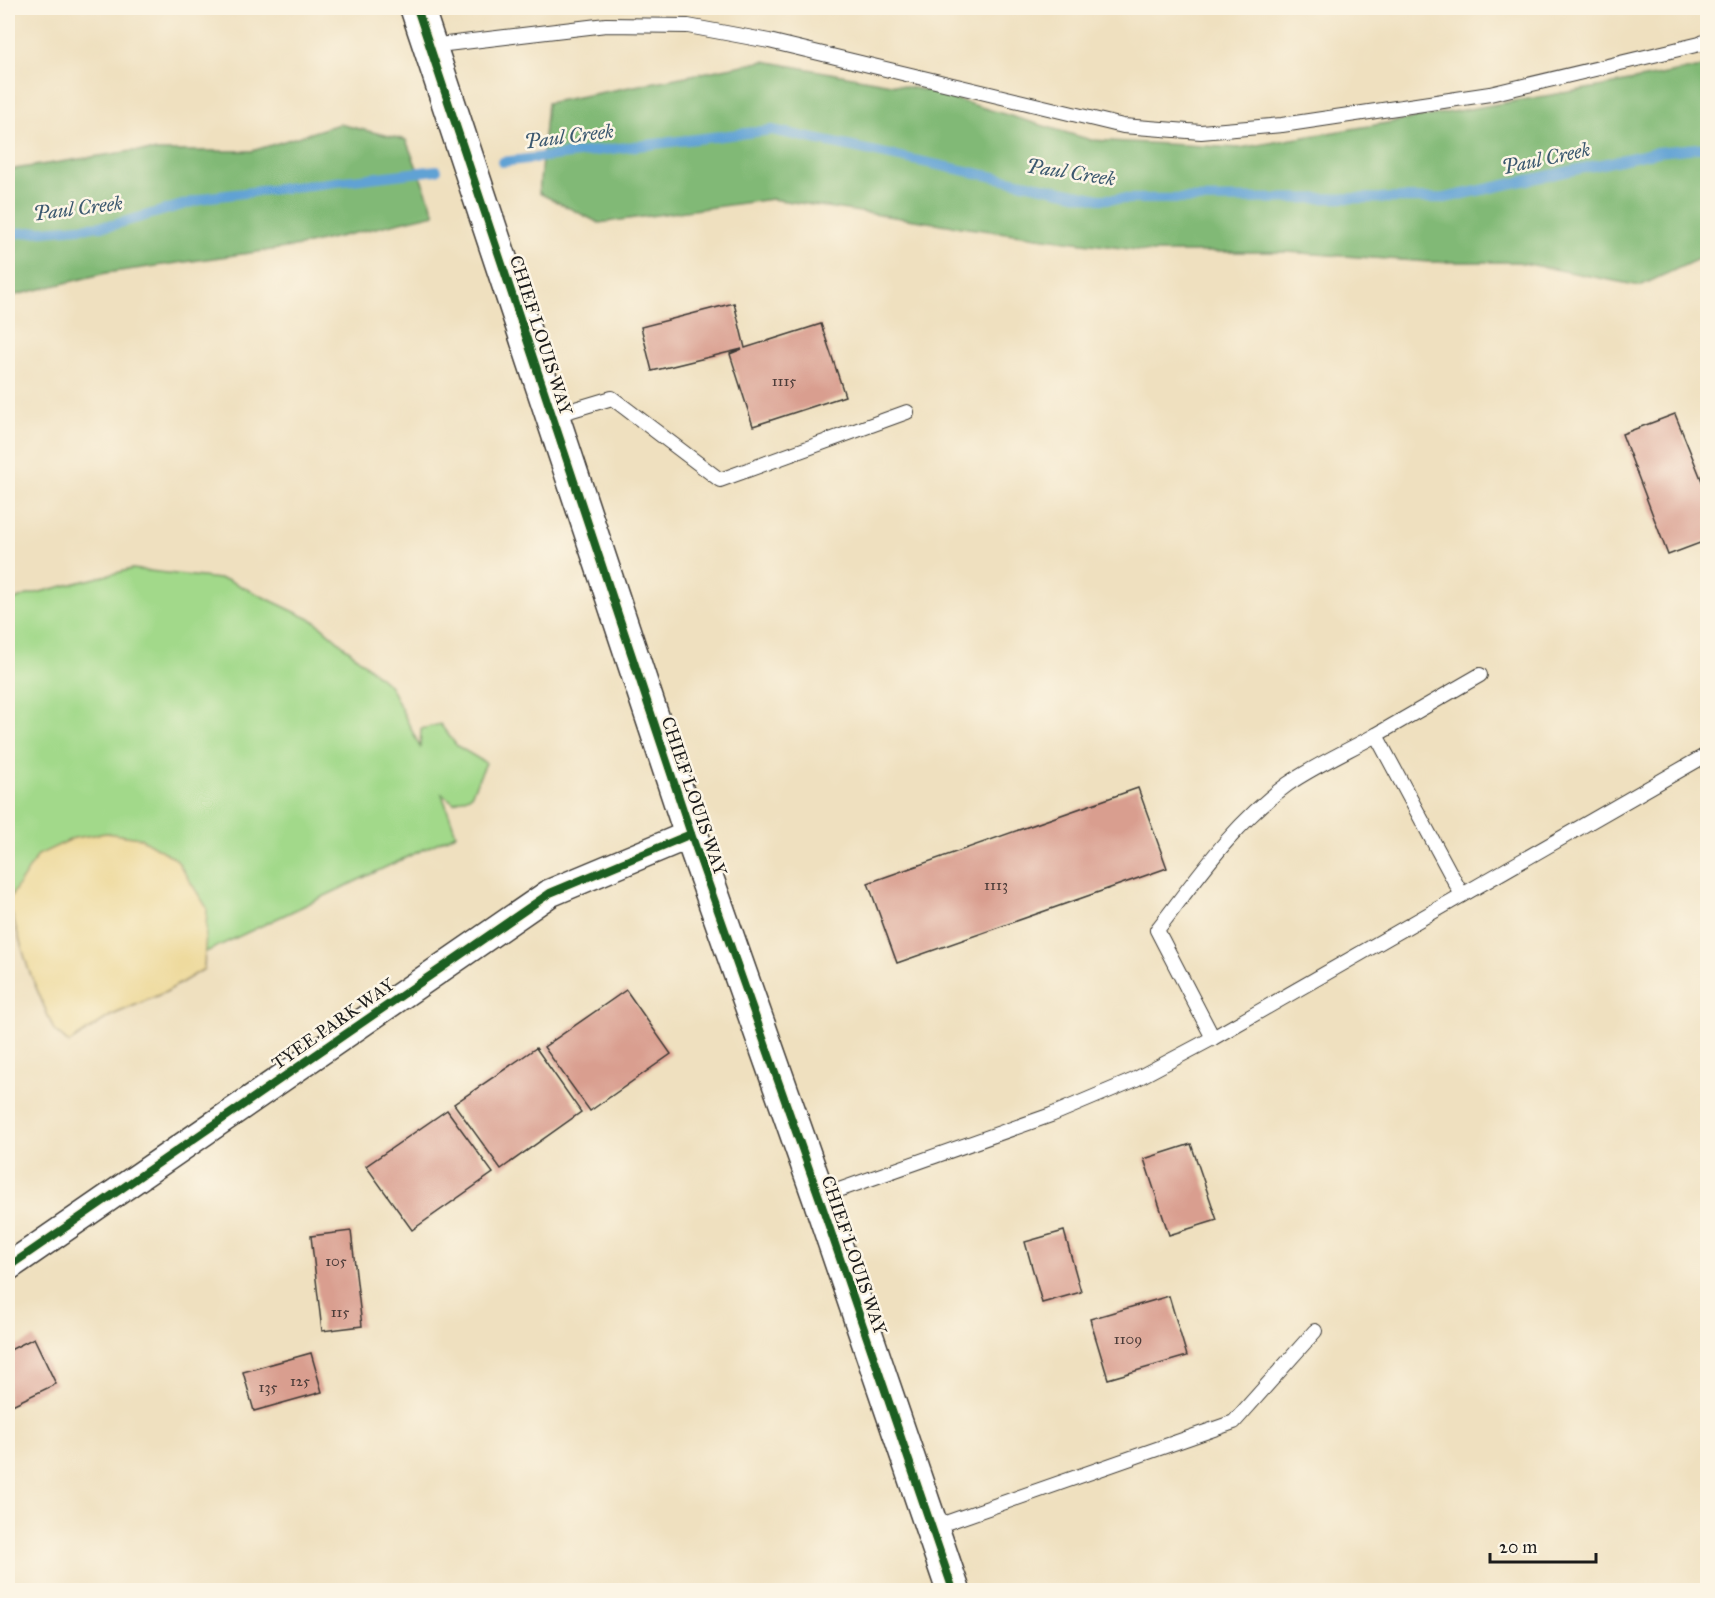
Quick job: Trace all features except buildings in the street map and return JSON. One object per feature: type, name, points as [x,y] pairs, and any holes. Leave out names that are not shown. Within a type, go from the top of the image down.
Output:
[{"type":"street","name":"CHIEF LOUIS WAY","points":[[417,8],[691,834],[819,1197],[953,1590]]},
{"type":"street","name":"TYEE PARK WAY","points":[[8,1267],[550,893],[691,834]]},
{"type":"lane","points":[[430,46],[606,26],[688,26],[769,41],[1123,126],[1201,132],[1282,125],[1490,94],[1700,44],[1707,40]]},
{"type":"lane","points":[[552,416],[612,398],[720,480],[907,412]]},
{"type":"lane","points":[[1213,1038],[1157,930],[1217,851],[1252,813],[1289,783],[1480,675]]},
{"type":"lane","points":[[1376,735],[1461,895]]},
{"type":"lane","points":[[819,1197],[1051,1115],[1134,1080],[1213,1038],[1707,754]]},
{"type":"lane","points":[[932,1528],[1234,1422],[1315,1331]]},
{"type":"green space","points":[[764,61],[924,90],[1091,140],[1240,148],[1598,87],[1707,66],[1707,255],[1640,286],[1518,262],[1430,262],[1287,252],[1152,252],[772,199],[599,223],[539,193],[547,103]]},
{"type":"green space","points":[[339,124],[406,140],[435,214],[300,246],[106,273],[8,297],[8,170],[132,151],[252,151]]},
{"type":"green space","points":[[132,569],[228,580],[316,622],[390,686],[420,747],[421,729],[440,724],[457,746],[486,763],[471,795],[454,803],[442,794],[456,834],[204,953],[205,951],[13,893],[8,901],[8,603],[24,596]]},
{"type":"sand","points":[[106,833],[140,838],[176,859],[207,908],[204,969],[166,992],[110,1016],[69,1043],[54,1030],[28,968],[8,901],[38,855],[74,838]]},
{"type":"waterway","name":"Paul Creek","points":[[502,162],[772,130],[1099,199],[1445,198],[1657,152],[1708,147]]},
{"type":"waterway","name":"Paul Creek","points":[[8,234],[113,225],[210,197],[437,170]]},
{"type":"cycle path","points":[[417,8],[691,834],[819,1197],[953,1590]]},
{"type":"cycle path","points":[[8,1267],[550,893],[691,834]]}]
